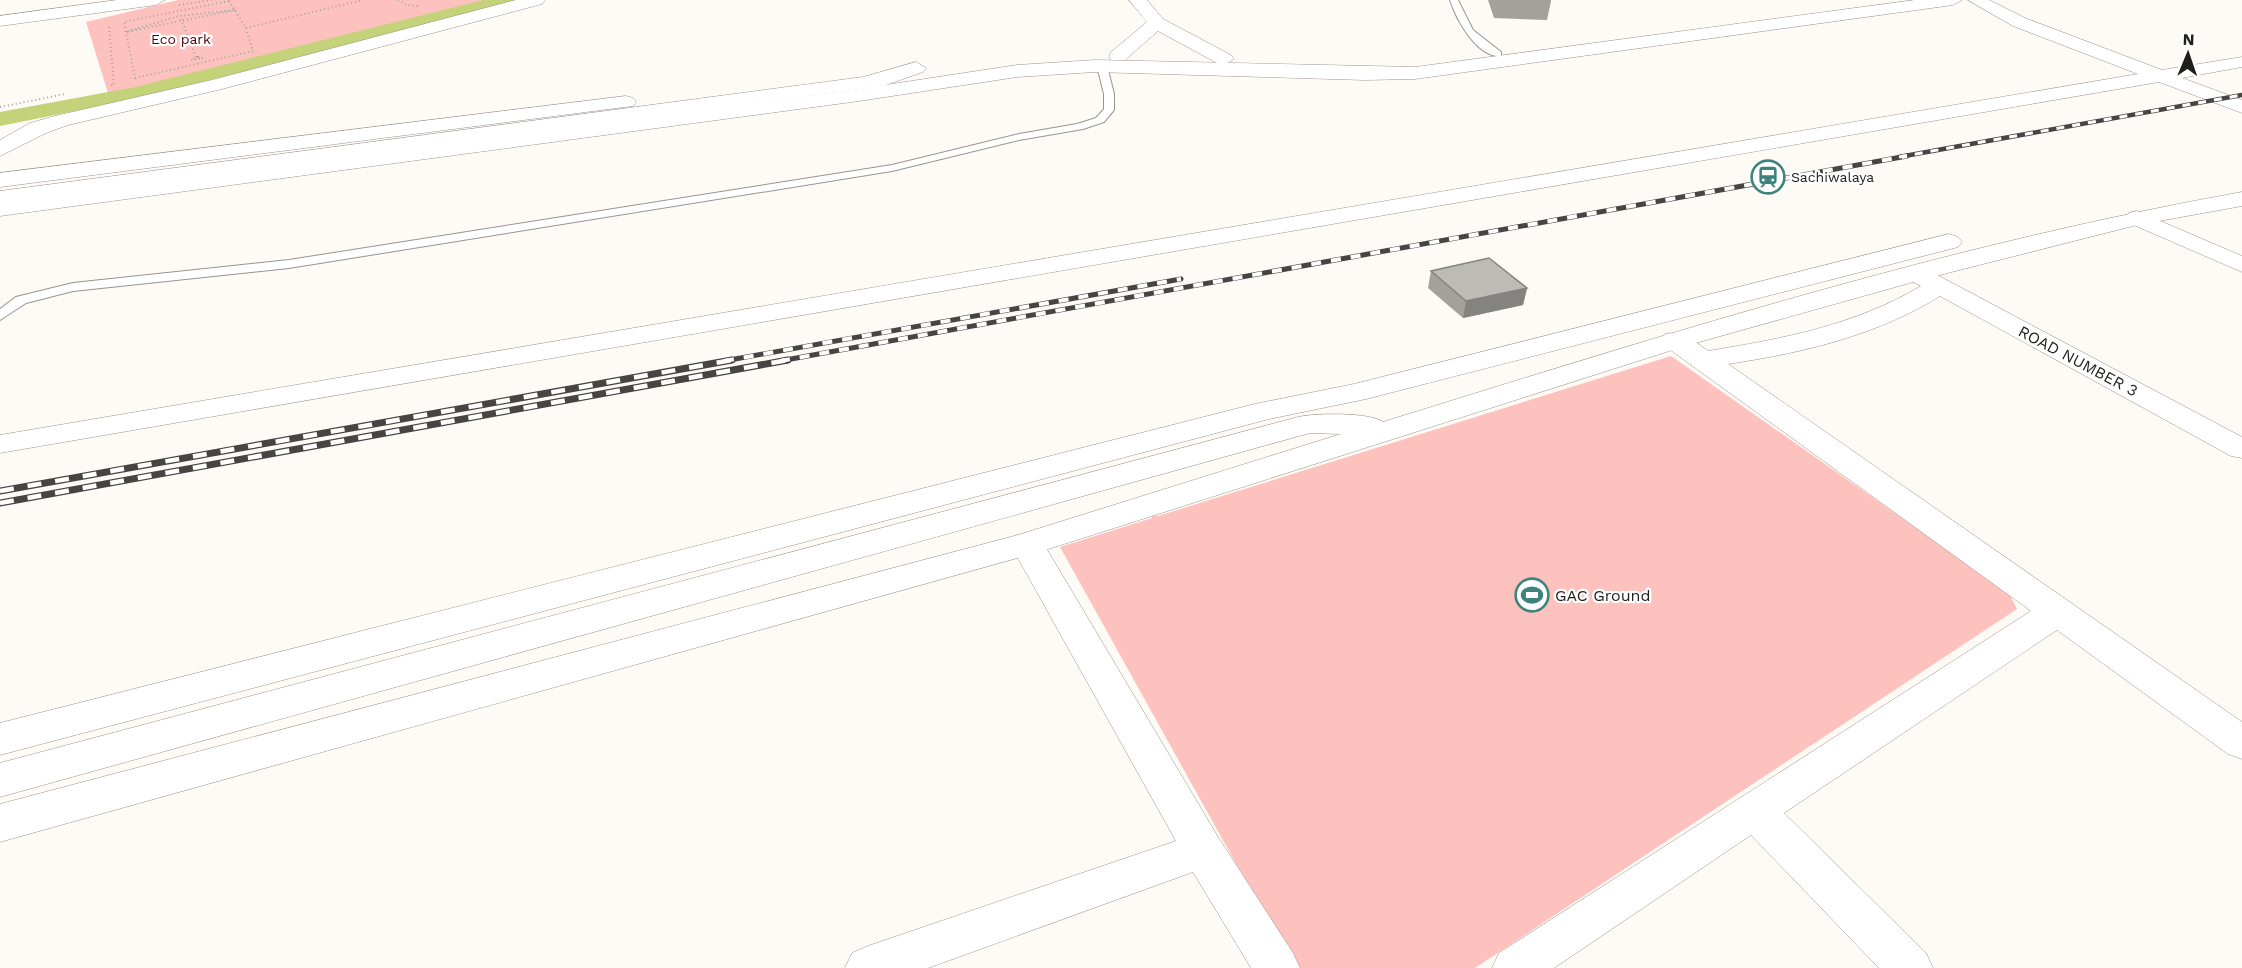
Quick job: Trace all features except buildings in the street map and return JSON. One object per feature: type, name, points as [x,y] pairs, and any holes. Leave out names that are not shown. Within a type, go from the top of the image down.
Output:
[{"type":"main road","points":[[0,21],[156,0]]},
{"type":"main road","points":[[0,149],[38,128],[62,120],[215,85],[536,0]]},
{"type":"main road","points":[[1138,0],[1157,23],[1224,59]]},
{"type":"main road","points":[[0,180],[922,75],[1017,70],[1110,61],[1224,59],[1352,65],[1406,64],[1498,54],[1886,0]]},
{"type":"main road","points":[[1110,61],[1365,74],[1415,72],[1471,67],[1953,0]]},
{"type":"main road","points":[[1110,61],[1157,23]]},
{"type":"main road","points":[[0,198],[922,75]]},
{"type":"main road","points":[[0,209],[859,95],[922,75]]},
{"type":"main road","points":[[0,739],[1266,410],[1355,393],[1898,254],[2104,205],[2242,180]]},
{"type":"main road","points":[[0,822],[1027,544],[1392,427],[1675,340],[1927,280],[2137,218],[2242,199]]},
{"type":"main road","points":[[0,780],[1296,427],[1355,393]]},
{"type":"main road","points":[[1296,427],[1392,427]]},
{"type":"street","points":[[1976,0],[2019,22],[2242,107]]},
{"type":"street","points":[[0,444],[2242,62]]},
{"type":"street","points":[[2137,218],[2242,265]]},
{"type":"street","points":[[1703,360],[1783,346],[1825,335],[1906,306],[1927,280]]},
{"type":"street","name":"ROAD NUMBER 3","points":[[1927,280],[2242,449]]},
{"type":"street","points":[[1675,340],[2242,743]]},
{"type":"street","points":[[1027,544],[1203,850],[1277,968]]},
{"type":"street","points":[[1515,968],[2057,612]]},
{"type":"street","points":[[1754,811],[1910,968]]},
{"type":"street","points":[[868,968],[1203,850]]},
{"type":"lane","points":[[1454,0],[1462,25],[1469,33],[1498,54]]},
{"type":"lane","points":[[0,303],[21,300],[73,286],[289,264],[616,214],[755,188],[892,168],[1018,137],[1079,127],[1100,120],[1109,110],[1110,61]]},
{"type":"lane","points":[[0,316],[21,300]]},
{"type":"path","points":[[176,6],[211,0]]},
{"type":"path","points":[[246,28],[363,0]]},
{"type":"path","points":[[229,2],[246,28],[253,51],[198,60],[135,78],[124,22],[229,2]]},
{"type":"path","points":[[126,32],[189,13],[235,10]]},
{"type":"path","points":[[126,32],[235,10]]},
{"type":"path","points":[[178,11],[198,60]]},
{"type":"path","points":[[171,17],[173,20],[182,21],[192,16],[189,13]]},
{"type":"path","points":[[102,87],[114,85],[108,20]]},
{"type":"path","points":[[0,107],[68,93]]},
{"type":"green space","name":"Eco park","points":[[178,0],[544,0],[108,93],[86,22]]},
{"type":"green space","name":"GAC Ground","points":[[1671,356],[2009,593],[2017,609],[1475,968],[1294,968],[1060,547],[1152,518],[1152,515],[1158,516]]},
{"type":"waterway","points":[[0,119],[135,93],[505,0]]},
{"type":"railway","points":[[1899,157],[2242,95]]},
{"type":"railway","points":[[780,361],[1907,156]]},
{"type":"railway","points":[[724,361],[1181,279]]},
{"type":"railway","points":[[0,491],[732,360]]},
{"type":"railway","points":[[0,503],[788,360]]},
{"type":"place","name":"Sachiwalaya","points":[[1768,177]]},
{"type":"place","name":"GAC Ground","points":[[1532,595]]}]
